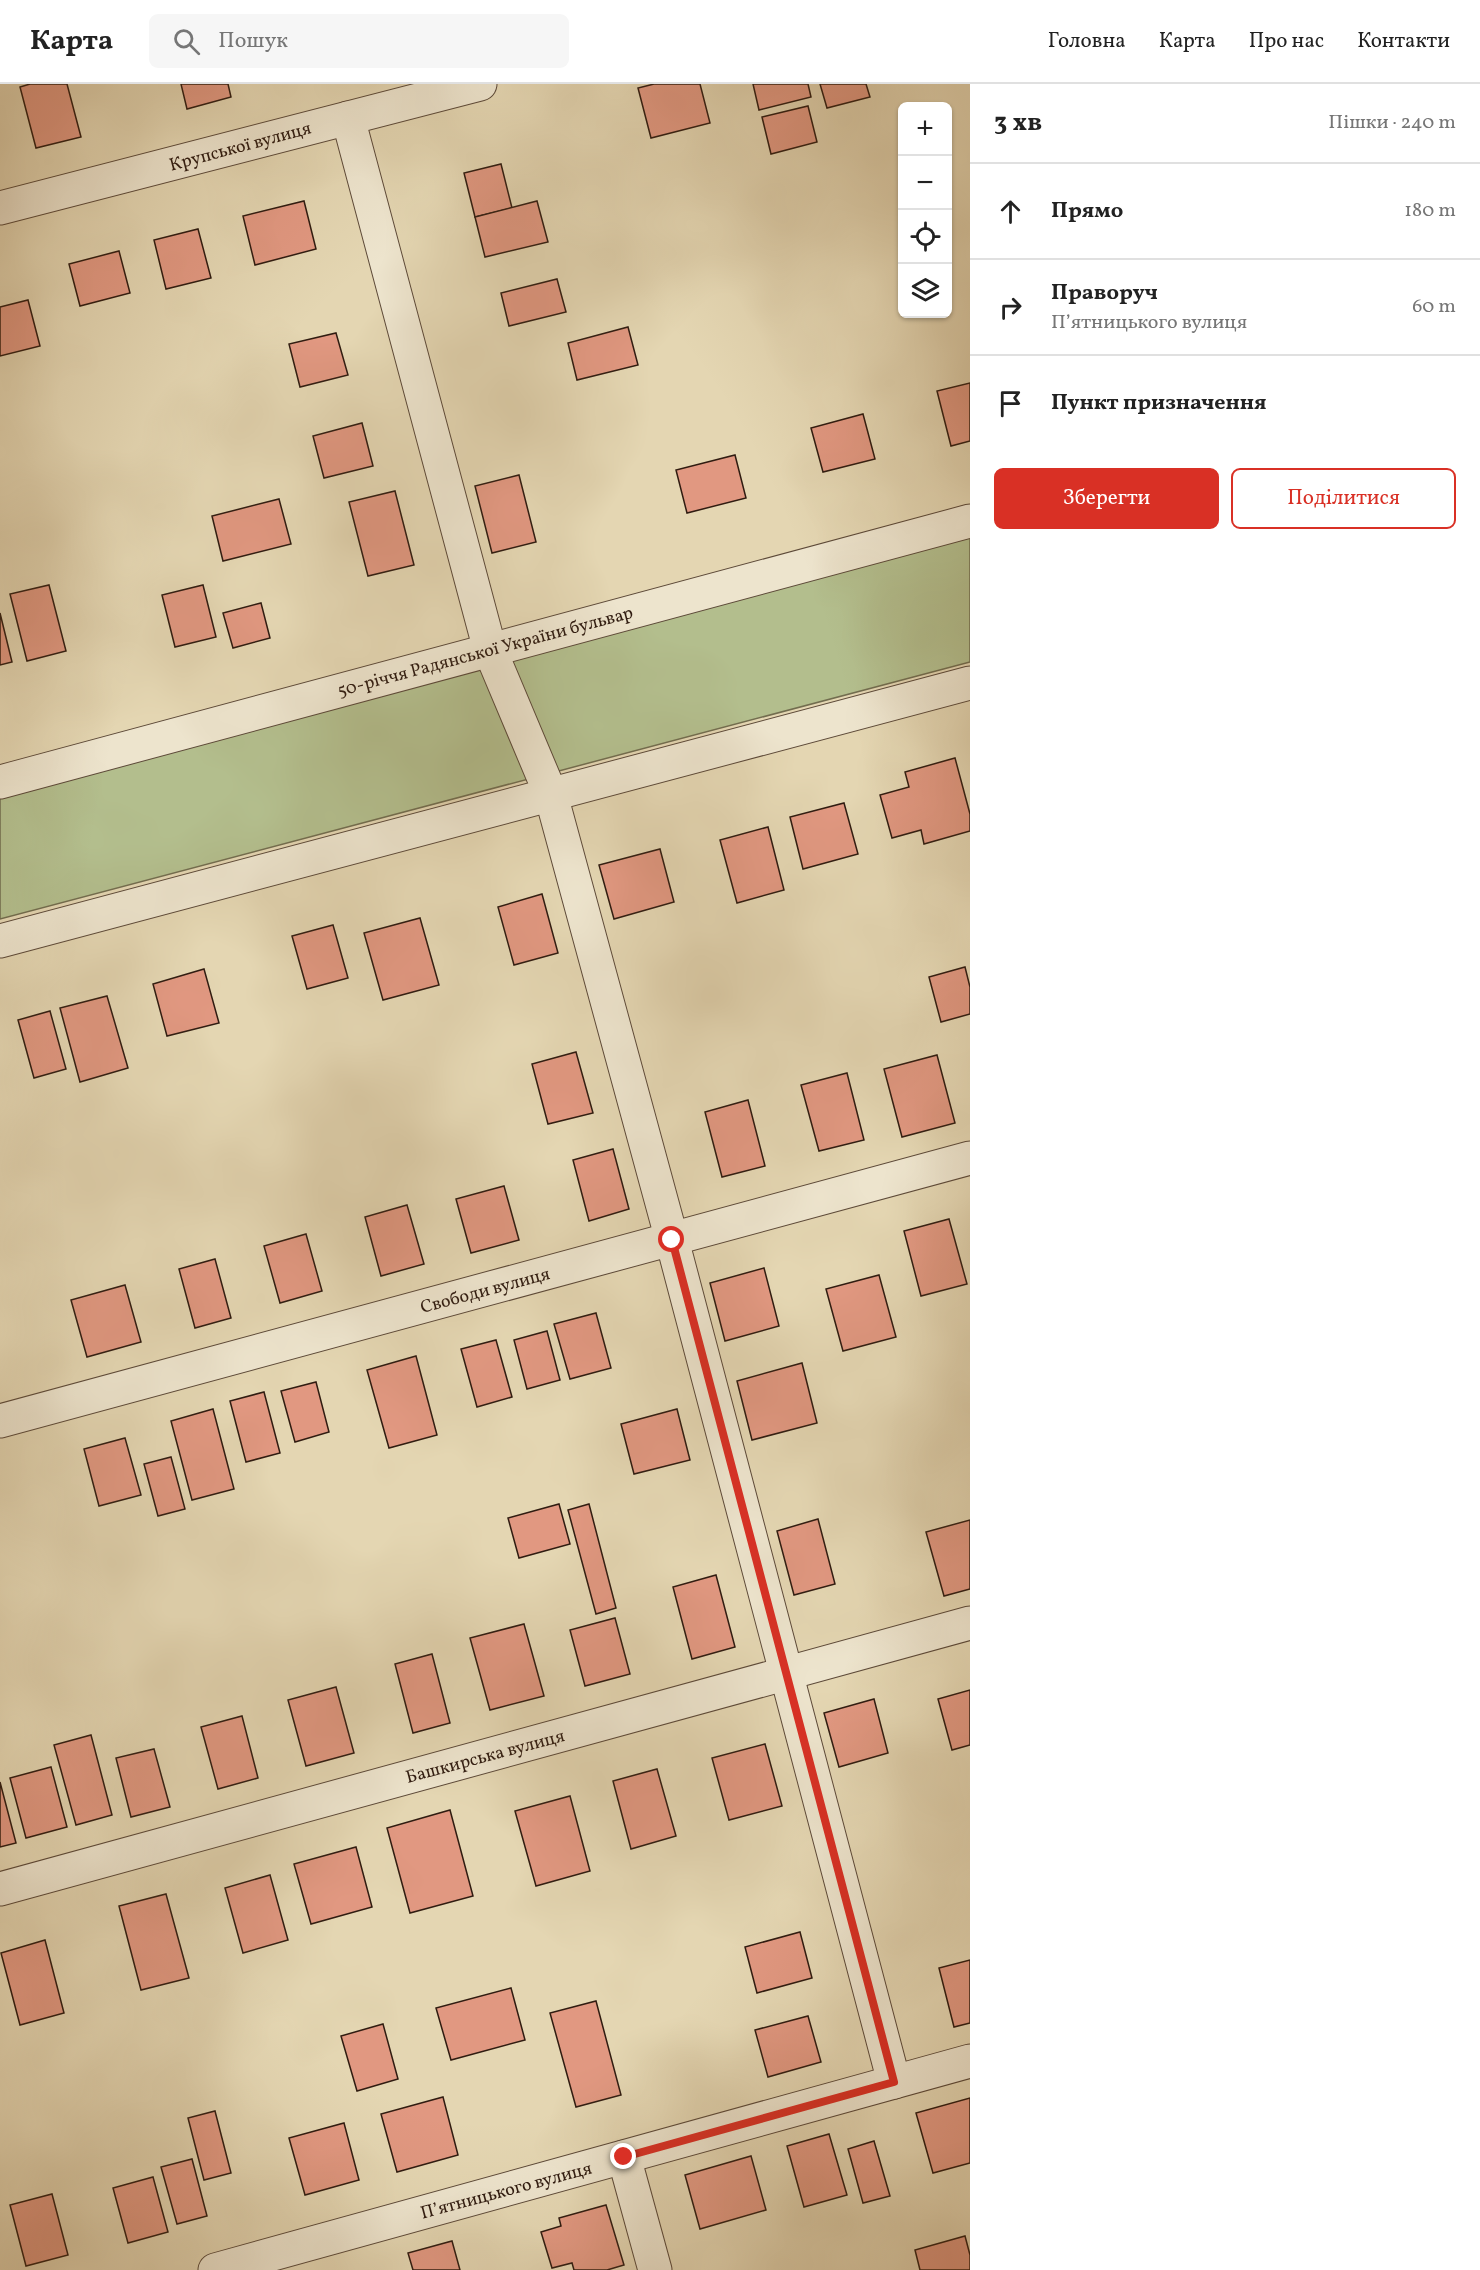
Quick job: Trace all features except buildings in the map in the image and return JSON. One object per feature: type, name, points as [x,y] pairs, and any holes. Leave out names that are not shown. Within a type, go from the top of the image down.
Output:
[{"type":"street","name":"Крупської вулиця","points":[[0,208],[480,84]]},
{"type":"street","points":[[348,118],[490,650],[551,795],[672,1240],[894,2082]]},
{"type":"street","name":"50-річчя Радянської України бульвар","points":[[0,782],[970,521]]},
{"type":"street","points":[[0,941],[970,683]]},
{"type":"street","name":"Свободи вулиця","points":[[0,1421],[970,1158]]},
{"type":"street","name":"Башкирська вулиця","points":[[0,1889],[970,1623]]},
{"type":"street","name":"П’ятницького вулиця","points":[[215,2270],[970,2061]]},
{"type":"street","points":[[624,2157],[655,2270]]},
{"type":"green space","points":[[970,532],[970,662],[0,919],[0,791]]},
{"type":"route","points":[[624,2157],[894,2082],[672,1240]]}]
